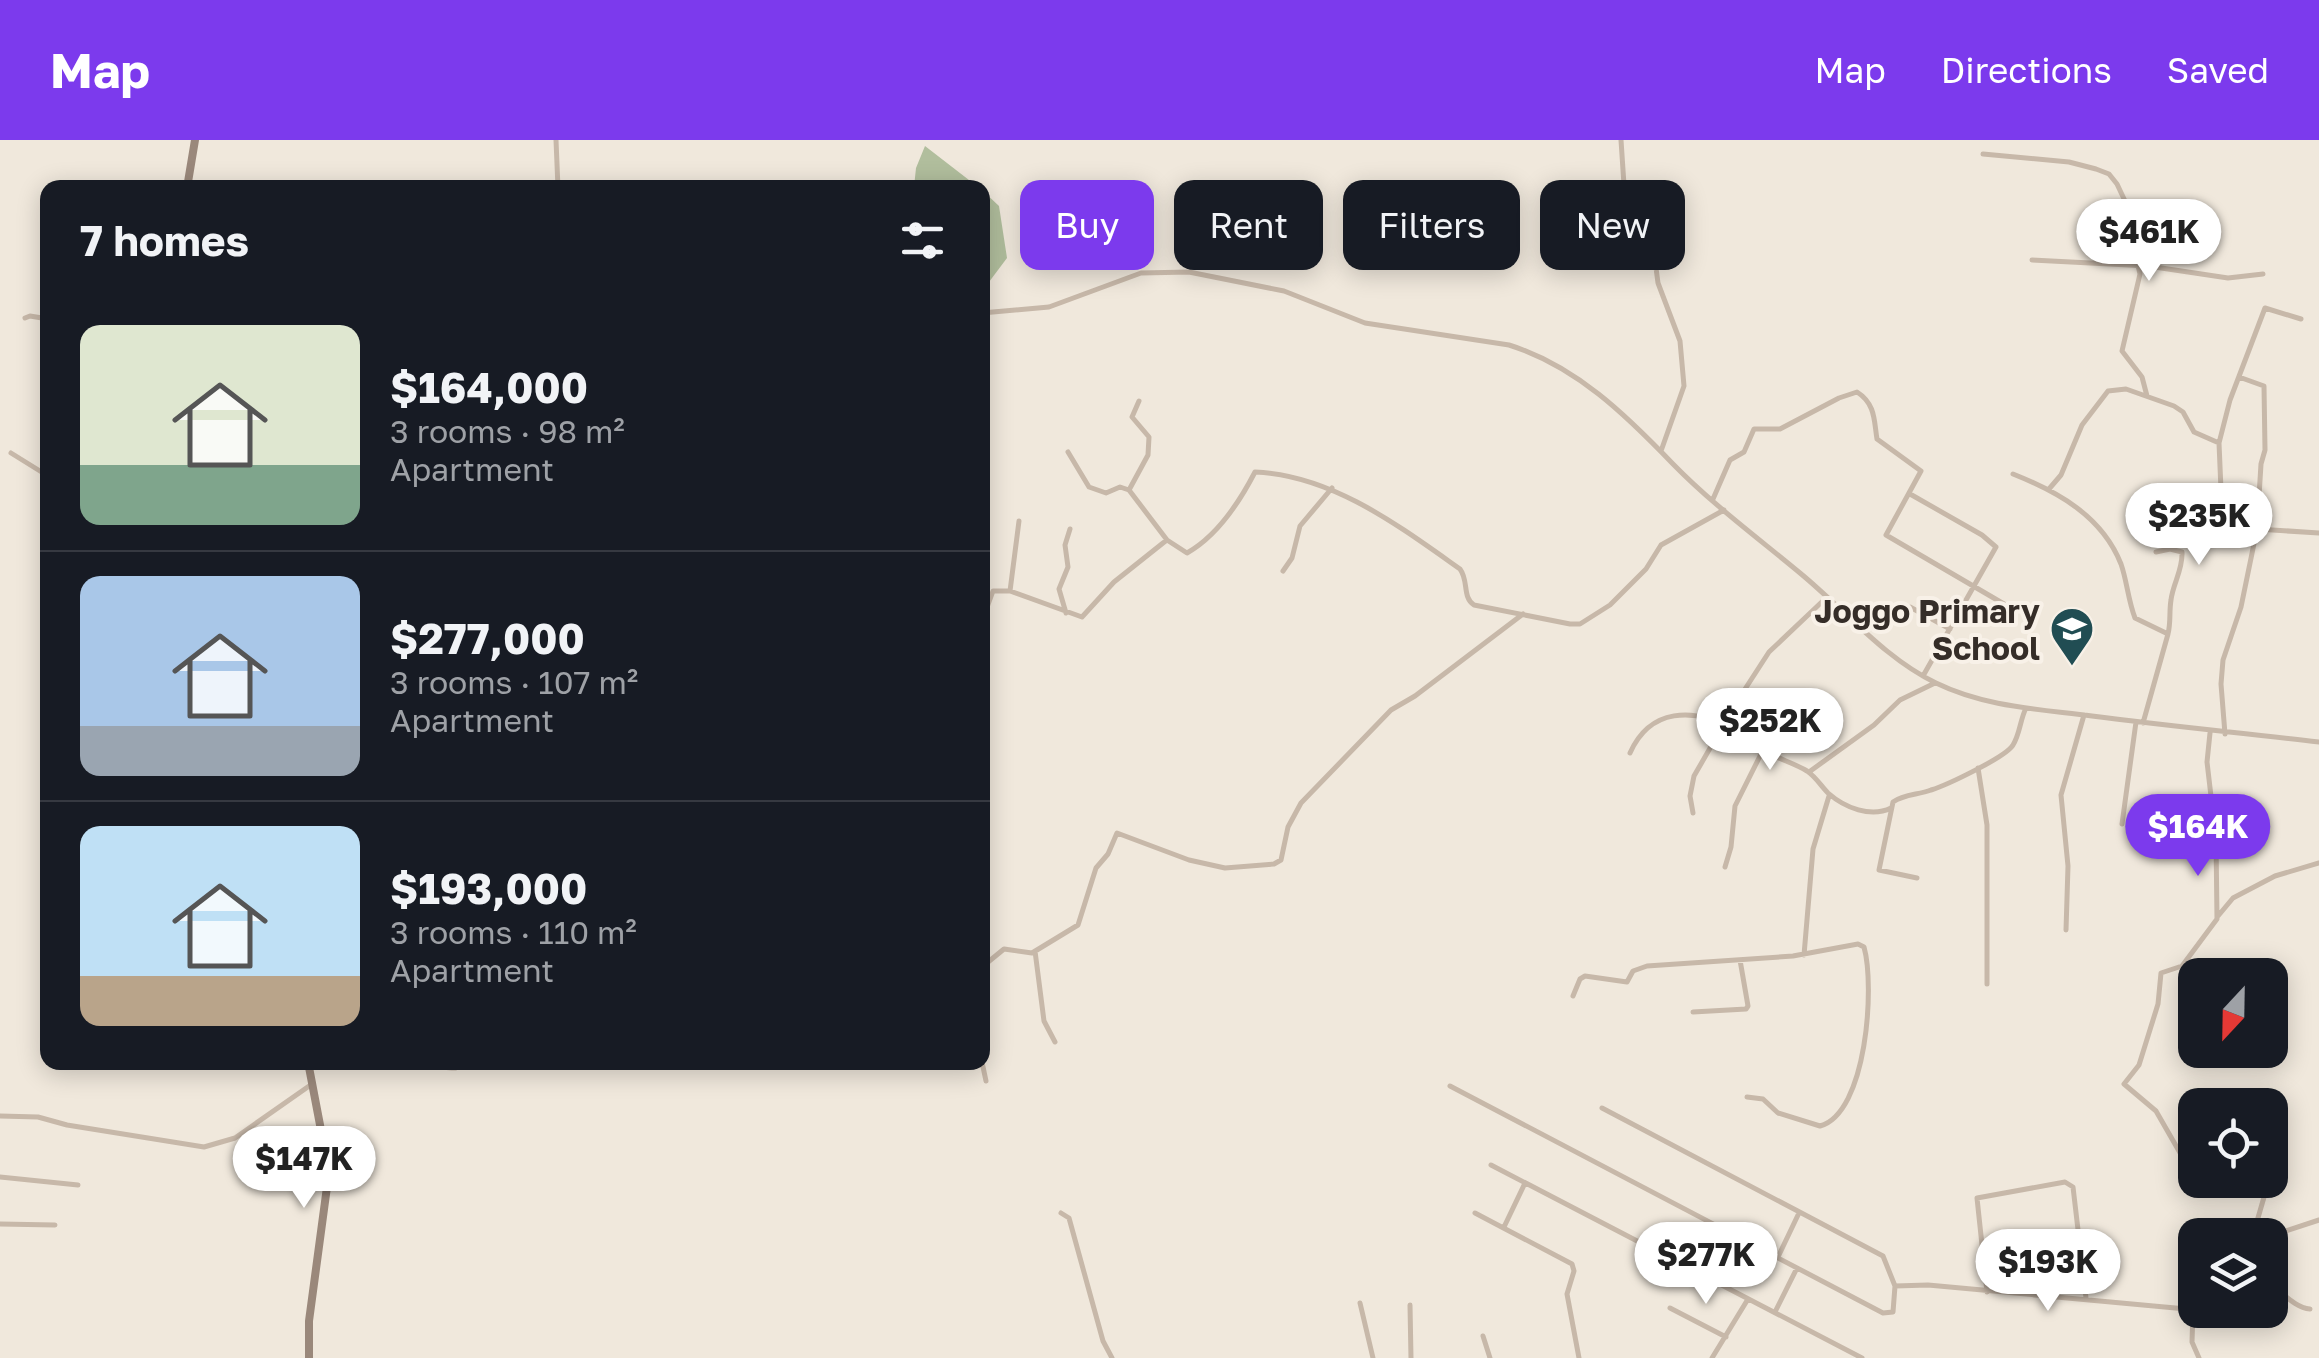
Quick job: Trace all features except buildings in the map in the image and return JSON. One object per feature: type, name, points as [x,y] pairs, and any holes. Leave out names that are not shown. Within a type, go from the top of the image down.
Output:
[{"type":"street","points":[[188,180],[195,140]]},
{"type":"street","points":[[556,140],[558,180]]},
{"type":"street","points":[[1621,140],[1626,215],[1622,246],[1636,262],[1656,268],[1682,353],[1683,395],[1661,450]]},
{"type":"street","points":[[1983,154],[2040,158],[2109,174],[2134,218],[2134,249],[2140,267],[2135,306],[2122,351],[2142,377],[2147,396]]},
{"type":"street","points":[[2032,260],[2228,278],[2263,274]]},
{"type":"street","points":[[990,312],[1049,307],[1155,271],[1231,278],[1305,297],[1365,323],[1509,345],[1540,355],[1576,377],[1826,598],[1935,683],[1974,698],[2026,708],[2319,742]]},
{"type":"street","points":[[2301,319],[2264,308],[2218,443],[2222,512],[2257,529],[2319,533]]},
{"type":"street","points":[[25,318],[40,318]]},
{"type":"street","points":[[2225,734],[2220,684],[2223,660],[2241,607],[2257,529],[2264,450],[2264,386],[2239,377]]},
{"type":"street","points":[[2049,489],[2064,468],[2082,425],[2108,391],[2126,389],[2174,406],[2183,412],[2194,432],[2218,443]]},
{"type":"street","points":[[1713,499],[1730,460],[1744,452],[1754,430],[1776,430],[1857,392],[1868,402],[1877,423],[1877,440],[1921,470],[1887,536],[2004,604]]},
{"type":"street","points":[[1129,490],[1148,455],[1149,437],[1132,417],[1139,401]]},
{"type":"street","points":[[1068,452],[1088,488],[1106,493],[1120,487],[1129,490],[1166,540],[1186,553],[1204,543],[1239,503],[1255,472],[1332,488],[1354,498],[1460,569],[1466,580],[1467,596],[1474,605],[1570,624],[1589,620],[1637,578],[1661,545],[1724,510]]},
{"type":"street","points":[[11,454],[40,471]]},
{"type":"street","points":[[2013,474],[2049,489],[2100,527],[2122,566],[2135,618],[2168,634]]},
{"type":"street","points":[[1283,571],[1292,558],[1300,526],[1332,488]]},
{"type":"street","points":[[1910,494],[1996,547],[1923,676]]},
{"type":"street","points":[[1010,590],[1019,521]]},
{"type":"street","points":[[1066,613],[1059,587],[1068,567],[1064,545],[1070,529]]},
{"type":"street","points":[[990,594],[1010,590],[1078,617],[1086,615],[1114,582],[1166,540]]},
{"type":"street","points":[[2122,824],[2140,722],[2168,634],[2171,600],[2183,558],[2179,550],[2156,552]]},
{"type":"street","points":[[1693,812],[1690,796],[1694,776],[1723,724],[1769,652],[1826,598]]},
{"type":"street","points":[[1910,607],[1950,629]]},
{"type":"street","points":[[990,961],[1004,949],[1024,954],[1035,951],[1078,925],[1096,868],[1108,854],[1117,833],[1189,860],[1226,868],[1281,860],[1288,827],[1301,803],[1392,710],[1523,614]]},
{"type":"street","points":[[1809,772],[1874,725],[1900,700],[1935,683]]},
{"type":"street","points":[[1917,878],[1883,874],[1879,870],[1892,808],[1899,797],[1932,790],[1986,761],[2004,756],[2011,749],[2026,708]]},
{"type":"street","points":[[2066,930],[2068,866],[2061,795],[2084,715]]},
{"type":"street","points":[[1630,753],[1641,732],[1658,718],[1687,716],[1723,724],[1763,750],[1809,772],[1830,794],[1863,811],[1882,813],[1892,808]]},
{"type":"street","points":[[2210,732],[2216,919]]},
{"type":"street","points":[[1725,866],[1734,806],[1763,750]]},
{"type":"street","points":[[1978,768],[1987,825],[1987,984]]},
{"type":"street","points":[[1804,954],[1813,846],[1830,794]]},
{"type":"street","points":[[2178,1156],[2156,1111],[2126,1087],[2124,1080],[2140,1064],[2158,1004],[2161,972],[2182,966],[2234,898],[2274,876],[2319,863]]},
{"type":"street","points":[[1574,996],[1585,976],[1627,982],[1633,971],[1648,966],[1804,954],[1858,944],[1866,952],[1866,1026],[1857,1082],[1836,1118],[1820,1126],[1778,1114],[1763,1099],[1746,1097]]},
{"type":"street","points":[[1035,951],[1044,1021],[1056,1042]]},
{"type":"street","points":[[1692,1012],[1746,1009],[1740,960]]},
{"type":"street","points":[[309,1070],[329,1172],[309,1322],[309,1358]]},
{"type":"street","points":[[984,1070],[986,1081]]},
{"type":"street","points":[[0,1116],[38,1117],[66,1126],[204,1146],[235,1138],[312,1084]]},
{"type":"street","points":[[1450,1086],[1883,1313],[1893,1312],[1895,1286],[1883,1256],[1602,1108]]},
{"type":"street","points":[[1491,1165],[1775,1312],[1846,1355],[1862,1358]]},
{"type":"street","points":[[0,1177],[78,1184]]},
{"type":"street","points":[[1988,1292],[1976,1198],[2065,1182],[2074,1187],[2086,1298]]},
{"type":"street","points":[[1504,1228],[1526,1183]]},
{"type":"street","points":[[1062,1213],[1069,1218],[1112,1358]]},
{"type":"street","points":[[1475,1213],[1572,1264],[1574,1271],[1567,1294],[1579,1358]]},
{"type":"street","points":[[1778,1257],[1799,1214]]},
{"type":"street","points":[[2288,1230],[2319,1220]]},
{"type":"street","points":[[0,1224],[55,1226]]},
{"type":"street","points":[[1775,1312],[1798,1268]]},
{"type":"street","points":[[1895,1286],[1928,1285],[2178,1308]]},
{"type":"street","points":[[2288,1296],[2296,1305],[2310,1309]]},
{"type":"street","points":[[1712,1358],[1748,1299]]},
{"type":"street","points":[[1360,1303],[1372,1358]]},
{"type":"street","points":[[1410,1305],[1411,1358]]},
{"type":"street","points":[[1670,1308],[1726,1338]]},
{"type":"street","points":[[2193,1328],[2192,1342],[2199,1358]]},
{"type":"street","points":[[1483,1336],[1490,1358]]},
{"type":"green space","points":[[925,146],[969,180],[915,180]]},
{"type":"green space","points":[[990,198],[999,206],[1007,258],[990,281]]},
{"type":"place","name":"Joggo Primary School","points":[[2072,667]]}]
